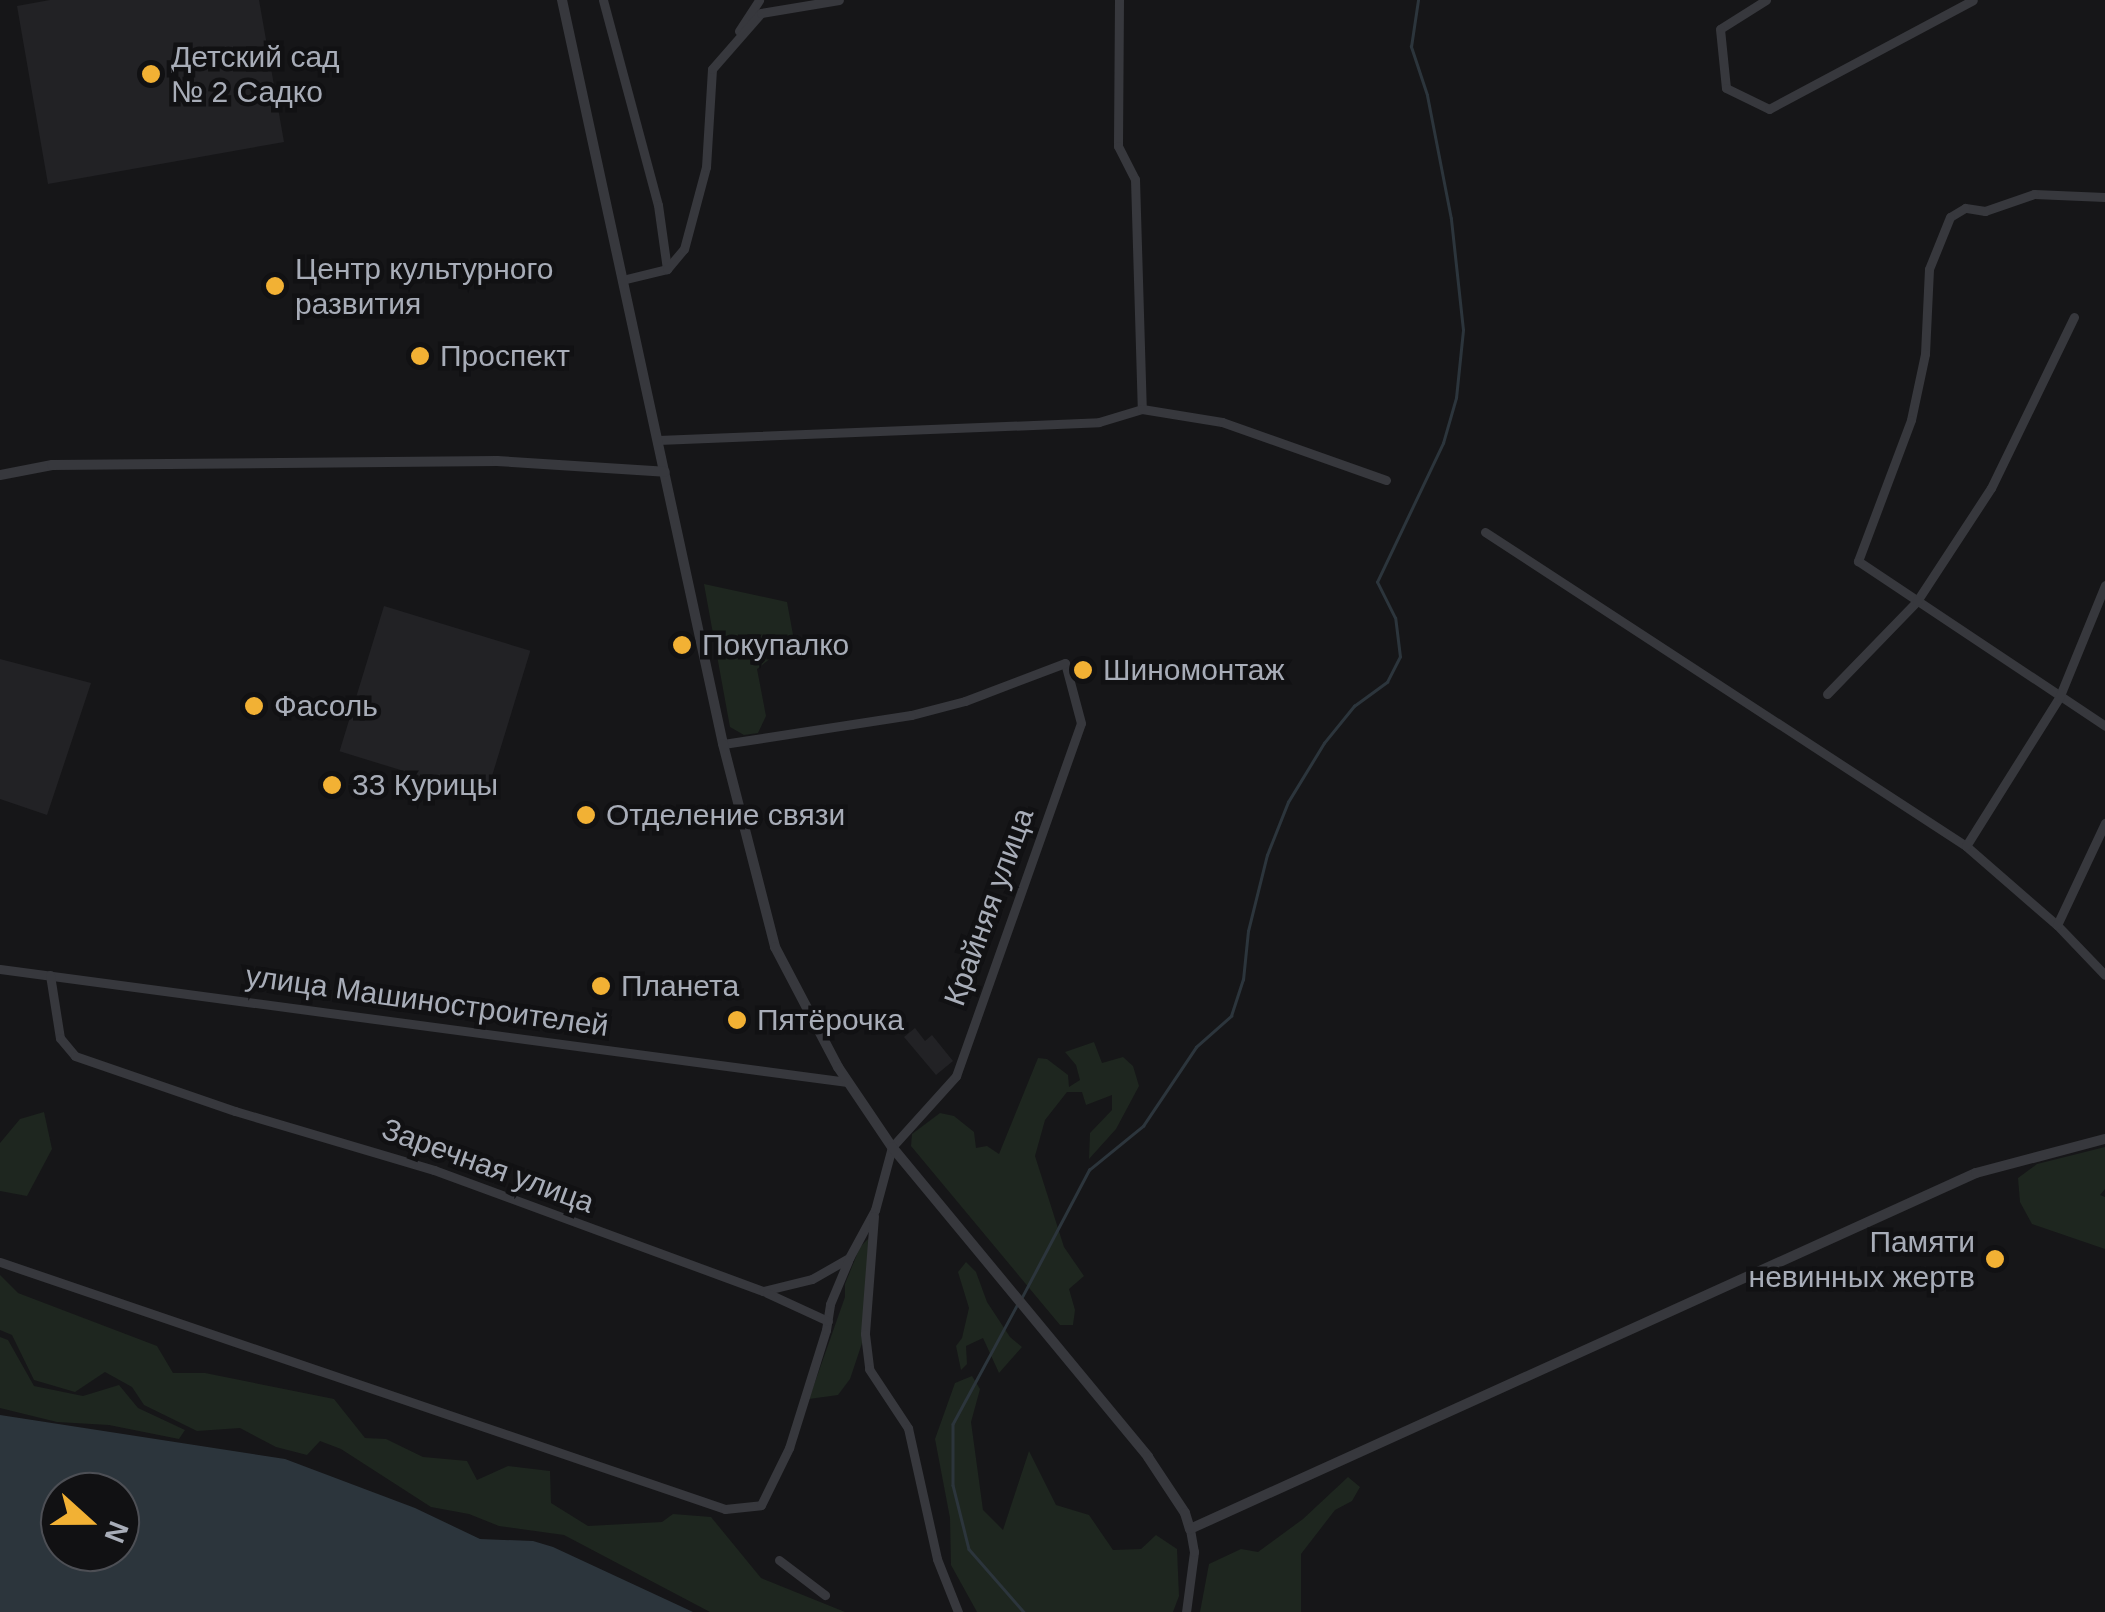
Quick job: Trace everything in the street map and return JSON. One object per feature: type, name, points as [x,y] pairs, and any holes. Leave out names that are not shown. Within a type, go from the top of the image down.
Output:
[{"type":"street","points":[[562,0],[723,744],[776,947],[847,1082],[892,1147],[1148,1457],[1185,1513],[1194,1552],[1186,1612]]},
{"type":"street","points":[[602,0],[658,206],[668,268]]},
{"type":"street","points":[[735,40],[760,0]]},
{"type":"street","points":[[622,280],[668,268],[684,248],[706,167],[712,69],[760,13],[839,0]]},
{"type":"street","points":[[1119,0],[1118,146],[1135,178],[1142,408]]},
{"type":"street","points":[[1766,0],[1720,29],[1726,88],[1769,110],[1973,0]]},
{"type":"street","points":[[2105,197],[2034,194],[1985,211],[1965,208],[1950,216],[1929,269],[1925,354],[1911,420],[1858,562],[2105,726]]},
{"type":"street","points":[[1827,694],[1916,602],[1991,488],[2074,317]]},
{"type":"street","points":[[658,440],[1099,422],[1142,408],[1222,422],[1386,480]]},
{"type":"street","points":[[0,475],[52,466],[498,461],[664,472]]},
{"type":"street","points":[[1485,532],[1966,846],[2057,925],[2105,974]]},
{"type":"street","points":[[1966,846],[2060,698],[2105,585]]},
{"type":"street","name":"Крайняя улица","points":[[723,744],[911,716],[965,702],[1065,663],[1081,724],[956,1076],[892,1147]]},
{"type":"street","points":[[2057,925],[2105,823]]},
{"type":"street","name":"улица Машиностроителей","points":[[0,969],[847,1082]]},
{"type":"street","name":"Заречная улица","points":[[50,975],[60,1038],[76,1056],[236,1111],[434,1170],[763,1291],[828,1321]]},
{"type":"street","points":[[1190,1529],[1976,1174],[2105,1138]]},
{"type":"street","points":[[0,1262],[725,1509],[761,1505],[789,1448],[849,1258],[874,1210],[892,1147]]},
{"type":"street","points":[[874,1210],[873,1282],[865,1334],[868,1368],[908,1428],[937,1559],[958,1612]]},
{"type":"street","points":[[763,1291],[812,1279],[849,1258]]},
{"type":"street","points":[[779,1560],[826,1596]]},
{"type":"shaded area","name":"Детский сад № 2 Садко","points":[[50,0],[259,0],[284,142],[48,184],[17,6]]},
{"type":"shaded area","points":[[704,584],[787,602],[794,640],[757,669],[766,716],[758,733],[744,735],[730,727]]},
{"type":"shaded area","points":[[384,606],[530,651],[486,796],[340,751]]},
{"type":"shaded area","points":[[0,659],[91,683],[47,815],[0,799]]},
{"type":"shaded area","points":[[915,1028],[925,1041],[932,1035],[953,1061],[936,1075],[904,1037]]},
{"type":"shaded area","points":[[1094,1042],[1102,1063],[1123,1057],[1133,1066],[1139,1086],[1116,1129],[1089,1159],[1090,1133],[1112,1110],[1112,1095],[1086,1105],[1082,1092],[1067,1092],[1045,1120],[1035,1156],[1064,1247],[1084,1276],[1069,1289],[1075,1310],[1073,1325],[1060,1325],[911,1146],[912,1134],[940,1113],[954,1116],[974,1132],[976,1148],[987,1146],[999,1154],[1038,1058],[1047,1059],[1068,1075],[1069,1087],[1080,1080],[1076,1065],[1065,1052]]},
{"type":"shaded area","points":[[44,1112],[52,1149],[27,1196],[0,1191],[0,1143],[20,1119]]},
{"type":"shaded area","points":[[2105,1147],[2105,1189],[2100,1195],[2105,1197],[2105,1249],[2032,1224],[2020,1202],[2018,1178],[2037,1164]]},
{"type":"shaded area","points":[[870,1237],[862,1343],[850,1379],[838,1395],[809,1399],[845,1297],[845,1284],[860,1247]]},
{"type":"shaded area","points":[[966,1262],[976,1272],[987,1302],[1010,1337],[1022,1347],[999,1373],[983,1338],[966,1346],[967,1364],[961,1370],[956,1346],[962,1338],[969,1308],[958,1272]]},
{"type":"shaded area","points":[[0,1275],[18,1293],[157,1346],[173,1373],[205,1373],[334,1399],[365,1438],[386,1439],[423,1457],[467,1461],[477,1480],[508,1466],[550,1471],[551,1503],[588,1526],[662,1522],[673,1514],[711,1517],[761,1578],[845,1612],[710,1612],[564,1535],[499,1526],[469,1514],[431,1507],[341,1449],[320,1441],[307,1455],[276,1447],[240,1428],[197,1431],[144,1405],[132,1387],[105,1372],[75,1392],[34,1380],[12,1335],[0,1330]]},
{"type":"shaded area","points":[[0,1337],[8,1340],[34,1386],[83,1396],[119,1385],[138,1408],[185,1430],[179,1439],[109,1425],[57,1422],[0,1408]]},
{"type":"shaded area","points":[[972,1376],[980,1389],[971,1422],[983,1510],[1003,1530],[1029,1451],[1056,1505],[1089,1515],[1113,1550],[1141,1549],[1156,1535],[1177,1549],[1179,1596],[1173,1612],[977,1612],[951,1565],[950,1518],[935,1439],[955,1383]]},
{"type":"shaded area","points":[[0,1415],[285,1459],[415,1508],[480,1539],[533,1541],[553,1547],[693,1612],[0,1612]]},
{"type":"shaded area","points":[[1348,1477],[1360,1487],[1352,1501],[1335,1510],[1301,1554],[1301,1612],[1200,1612],[1209,1564],[1241,1549],[1258,1552],[1303,1519]]},
{"type":"waterway","points":[[1022,1297],[1089,1170],[1143,1126],[1196,1047],[1231,1016],[1243,980],[1248,931],[1267,855],[1288,802],[1324,743],[1354,706],[1387,682],[1400,657],[1395,618],[1377,582],[1443,443],[1456,398],[1463,330],[1451,219],[1427,95],[1411,47],[1418,0]]},
{"type":"waterway","points":[[1018,1304],[953,1424],[953,1485],[969,1549],[1024,1612]]},
{"type":"place","name":"Детский сад № 2 Садко","points":[[151,74]]},
{"type":"place","name":"Центр культурного развития","points":[[275,286]]},
{"type":"place","name":"Проспект","points":[[420,356]]},
{"type":"place","name":"Покупалко","points":[[682,645]]},
{"type":"place","name":"Шиномонтаж","points":[[1083,670]]},
{"type":"place","name":"Фасоль","points":[[254,706]]},
{"type":"place","name":"33 Курицы","points":[[332,785]]},
{"type":"place","name":"Отделение связи","points":[[586,815]]},
{"type":"place","name":"Планета","points":[[601,986]]},
{"type":"place","name":"Пятёрочка","points":[[737,1020]]},
{"type":"place","name":"Памяти невинных жертв","points":[[1995,1259]]}]
